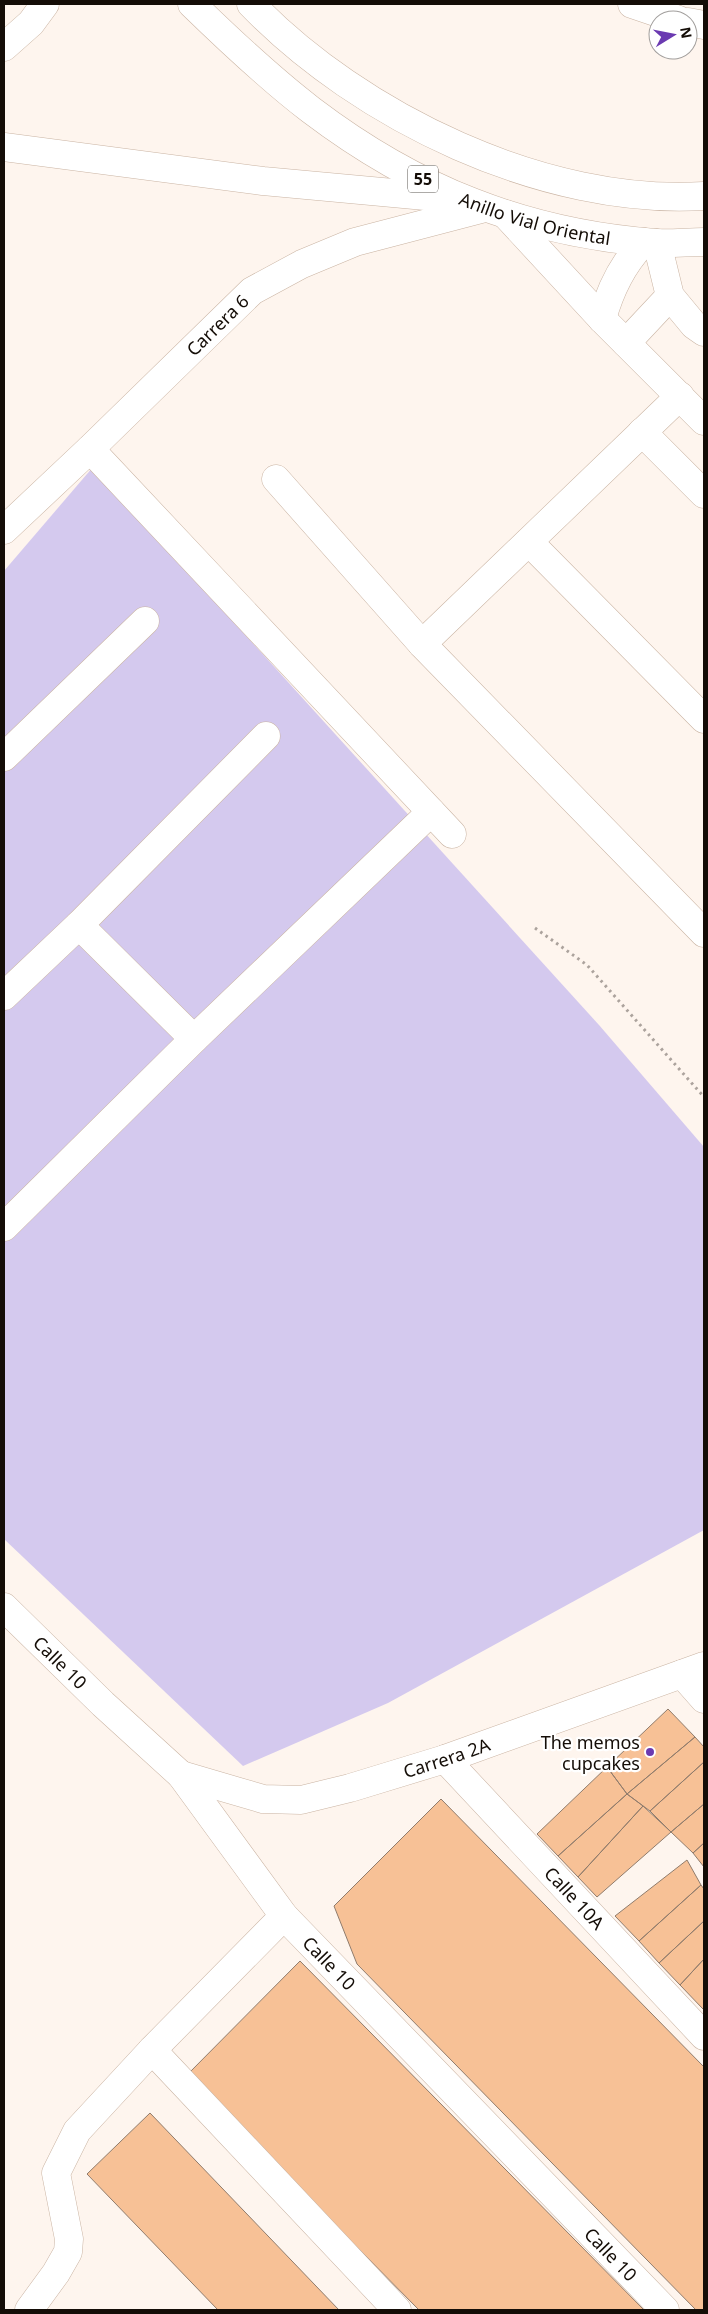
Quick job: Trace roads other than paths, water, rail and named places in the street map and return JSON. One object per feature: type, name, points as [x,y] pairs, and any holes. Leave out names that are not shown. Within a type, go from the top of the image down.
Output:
[{"type":"main road","points":[[4,47],[31,23],[45,4]]},
{"type":"main road","name":"Anillo Vial Oriental","points":[[192,4],[260,68],[318,115],[394,165],[484,207],[561,229],[603,237],[650,242],[704,242]]},
{"type":"main road","points":[[251,4],[277,30],[360,92],[390,111],[460,146],[541,177],[580,186],[634,195],[704,196]]},
{"type":"main road","points":[[632,4],[650,10]]},
{"type":"main road","points":[[4,147],[262,181],[484,207],[602,319],[704,421]]},
{"type":"main road","name":"Carrera 6","points":[[4,530],[252,291],[302,264],[355,242],[484,207]]},
{"type":"main road","points":[[602,319],[607,299],[622,268],[631,255],[650,242],[670,296],[694,325],[704,332]]},
{"type":"main road","points":[[626,343],[670,296]]},
{"type":"main road","points":[[422,644],[680,396]]},
{"type":"main road","points":[[642,432],[704,494]]},
{"type":"main road","points":[[90,449],[452,834]]},
{"type":"main road","points":[[276,478],[422,644],[704,933]]},
{"type":"main road","points":[[529,542],[704,719]]},
{"type":"main road","points":[[4,757],[146,621]]},
{"type":"main road","points":[[4,996],[79,925],[266,736]]},
{"type":"main road","points":[[4,1227],[194,1040],[431,812]]},
{"type":"main road","points":[[79,925],[194,1040]]},
{"type":"main road","name":"Calle 10","points":[[4,1607],[103,1704],[182,1775],[284,1916],[665,2310]]},
{"type":"main road","points":[[693,1670],[704,1699]]},
{"type":"main road","name":"Carrera 2A","points":[[182,1775],[263,1799],[301,1800],[350,1788],[446,1759],[693,1670]]},
{"type":"main road","name":"Calle 10A","points":[[446,1759],[704,2036]]},
{"type":"main road","points":[[30,2310],[68,2252],[69,2239],[56,2173],[77,2131],[152,2050],[284,1916]]},
{"type":"main road","points":[[152,2050],[397,2310]]},
{"type":"place","name":"The memos cupcakes","points":[[650,1752]]}]
